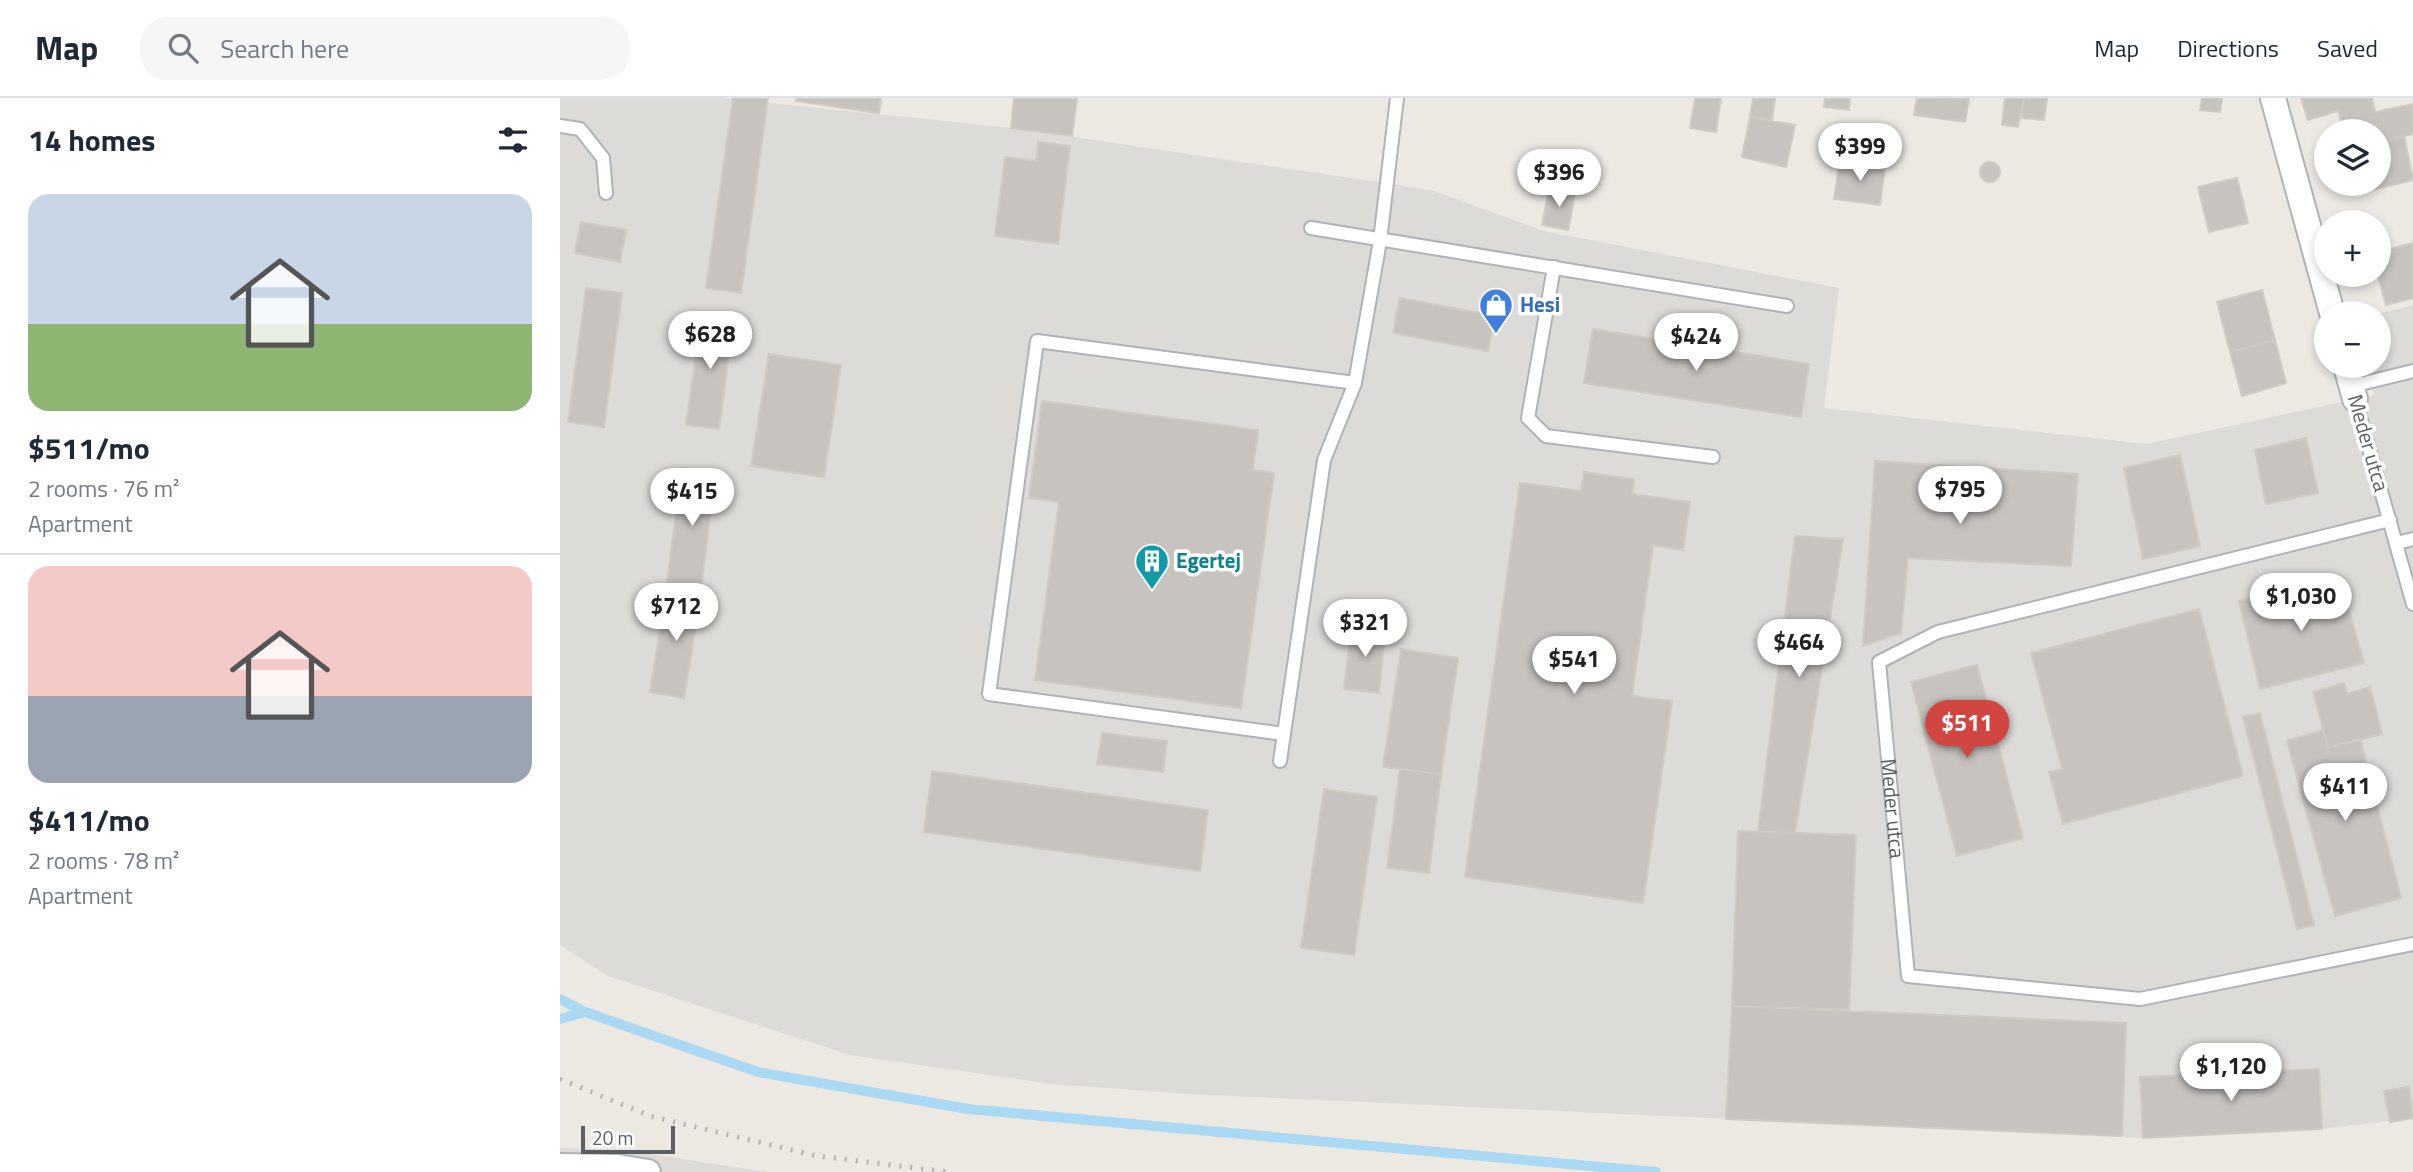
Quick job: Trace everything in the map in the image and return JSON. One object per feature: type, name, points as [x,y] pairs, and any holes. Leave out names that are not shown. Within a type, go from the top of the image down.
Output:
[{"type":"street","points":[[2273,98],[2329,301]]},
{"type":"street","points":[[560,1166],[618,1167],[648,1172]]},
{"type":"lane","points":[[1280,761],[1324,460],[1355,383],[1380,241],[1396,98]]},
{"type":"lane","points":[[560,126],[580,129],[603,158],[606,193]]},
{"type":"lane","points":[[1311,228],[1787,306]]},
{"type":"lane","points":[[1553,267],[1528,418],[1546,436],[1713,457]]},
{"type":"lane","points":[[1284,734],[989,694],[1037,341],[1355,383]]},
{"type":"lane","points":[[2351,384],[2413,371]]},
{"type":"lane","name":"Meder utca","points":[[2351,384],[2413,604]]},
{"type":"lane","name":"Meder utca","points":[[2390,520],[1938,632],[1880,662],[1908,976],[2140,999],[2413,944]]},
{"type":"lane","points":[[2397,543],[2413,539]]},
{"type":"shaded area","points":[[560,98],[721,98],[1013,128],[1431,190],[1544,231],[1839,288],[1824,408],[2147,444],[2374,395],[2369,378],[2391,378],[2391,311],[2413,305],[2413,1118],[2322,1129],[2143,1138],[1190,1094],[1052,1084],[850,1055],[608,976],[560,945]]},
{"type":"shaded area","points":[[560,1148],[624,1150],[768,1172],[560,1172]]},
{"type":"building","points":[[733,98],[768,98],[741,293],[706,288]]},
{"type":"building","points":[[797,98],[881,98],[879,113],[796,101]]},
{"type":"building","points":[[1014,98],[1077,98],[1072,136],[1011,128]]},
{"type":"building","points":[[1695,98],[1721,98],[1716,132],[1690,128]]},
{"type":"building","points":[[1753,98],[1775,98],[1772,120],[1750,117]]},
{"type":"building","points":[[1825,98],[1850,98],[1849,110],[1824,107]]},
{"type":"building","points":[[1917,98],[1969,99],[1965,122],[1914,115]]},
{"type":"building","points":[[2005,98],[2024,98],[2018,127],[2002,125]]},
{"type":"building","points":[[2024,98],[2047,98],[2044,120],[2022,118]]},
{"type":"building","points":[[2202,98],[2222,98],[2220,112],[2200,110]]},
{"type":"building","points":[[2301,98],[2372,98],[2375,112],[2413,104],[2413,134],[2391,139],[2391,119],[2340,119],[2338,111],[2308,120]]},
{"type":"building","points":[[1750,117],[1795,125],[1786,167],[1742,157]]},
{"type":"building","points":[[2404,136],[2413,180],[2391,185],[2391,139]]},
{"type":"building","points":[[1038,142],[1070,146],[1058,244],[995,236],[1005,157],[1036,161]]},
{"type":"building","points":[[1840,160],[1885,167],[1880,205],[1834,199]]},
{"type":"building","points":[[1990,162],[1997,165],[2000,172],[1997,179],[1990,182],[1983,179],[1980,172],[1983,165]]},
{"type":"building","points":[[2237,178],[2248,223],[2209,232],[2198,187]]},
{"type":"building","points":[[1549,189],[1575,194],[1568,230],[1542,225]]},
{"type":"building","points":[[581,222],[626,230],[620,262],[575,253]]},
{"type":"building","points":[[2413,243],[2413,298],[2391,304],[2391,301],[2385,301],[2381,287],[2391,287],[2391,249]]},
{"type":"building","points":[[586,288],[622,293],[604,427],[568,422]]},
{"type":"building","points":[[2262,290],[2275,340],[2230,352],[2217,302]]},
{"type":"building","points":[[1400,298],[1495,316],[1488,351],[1393,333]]},
{"type":"building","points":[[702,312],[734,317],[719,429],[686,425]]},
{"type":"building","points":[[1593,329],[1809,364],[1801,417],[1584,383]]},
{"type":"building","points":[[2275,340],[2286,383],[2242,396],[2230,352]]},
{"type":"building","points":[[769,354],[841,365],[824,477],[751,466]]},
{"type":"building","name":"Egertej","points":[[1042,401],[1258,430],[1253,470],[1274,473],[1241,708],[1035,680],[1059,502],[1029,498]]},
{"type":"building","points":[[2306,438],[2318,493],[2266,504],[2255,450]]},
{"type":"building","points":[[2180,455],[2200,546],[2143,559],[2124,468]]},
{"type":"building","points":[[1875,461],[2078,474],[2071,566],[1908,558],[1901,633],[1863,646]]},
{"type":"building","points":[[682,468],[716,472],[701,588],[667,583]]},
{"type":"building","points":[[1584,472],[1634,479],[1632,494],[1690,502],[1683,550],[1653,545],[1632,696],[1672,701],[1643,903],[1465,877],[1520,483],[1581,491]]},
{"type":"building","points":[[1795,536],[1843,539],[1795,833],[1758,832]]},
{"type":"building","points":[[2339,576],[2364,663],[2260,689],[2239,601]]},
{"type":"building","points":[[667,589],[701,595],[684,698],[650,692]]},
{"type":"building","points":[[2199,609],[2243,776],[2063,824],[2049,772],[2062,769],[2031,653]]},
{"type":"building","points":[[1352,624],[1386,628],[1379,693],[1344,689]]},
{"type":"building","points":[[1401,649],[1458,658],[1441,774],[1383,767]]},
{"type":"building","points":[[1977,665],[2023,838],[1957,856],[1911,682]]},
{"type":"building","points":[[2344,683],[2347,694],[2370,687],[2382,734],[2328,748],[2313,692]]},
{"type":"building","points":[[2260,713],[2314,925],[2297,929],[2243,717]]},
{"type":"building","points":[[2323,730],[2328,748],[2360,739],[2401,898],[2335,916],[2287,741]]},
{"type":"building","points":[[1102,733],[1167,741],[1163,772],[1097,764]]},
{"type":"building","points":[[1400,769],[1441,774],[1429,873],[1387,868]]},
{"type":"building","points":[[932,771],[1208,810],[1200,871],[924,832]]},
{"type":"building","points":[[1324,789],[1377,797],[1354,955],[1301,948]]},
{"type":"building","points":[[1738,831],[1856,835],[1849,1010],[1732,1006]]},
{"type":"building","points":[[1732,1006],[2126,1023],[2122,1136],[1726,1119]]},
{"type":"building","points":[[2319,1069],[2322,1129],[2143,1138],[2140,1077]]},
{"type":"building","points":[[2409,1087],[2413,1118],[2390,1122],[2384,1091]]},
{"type":"waterway","points":[[560,999],[585,1012],[758,1072],[968,1109],[1656,1172]]},
{"type":"waterway","points":[[560,1019],[585,1012]]},
{"type":"railway","points":[[560,1079],[650,1116],[817,1156],[949,1172]]},
{"type":"place","name":"Hesi","points":[[1496,335]]},
{"type":"place","name":"Egertej","points":[[1152,591]]}]
